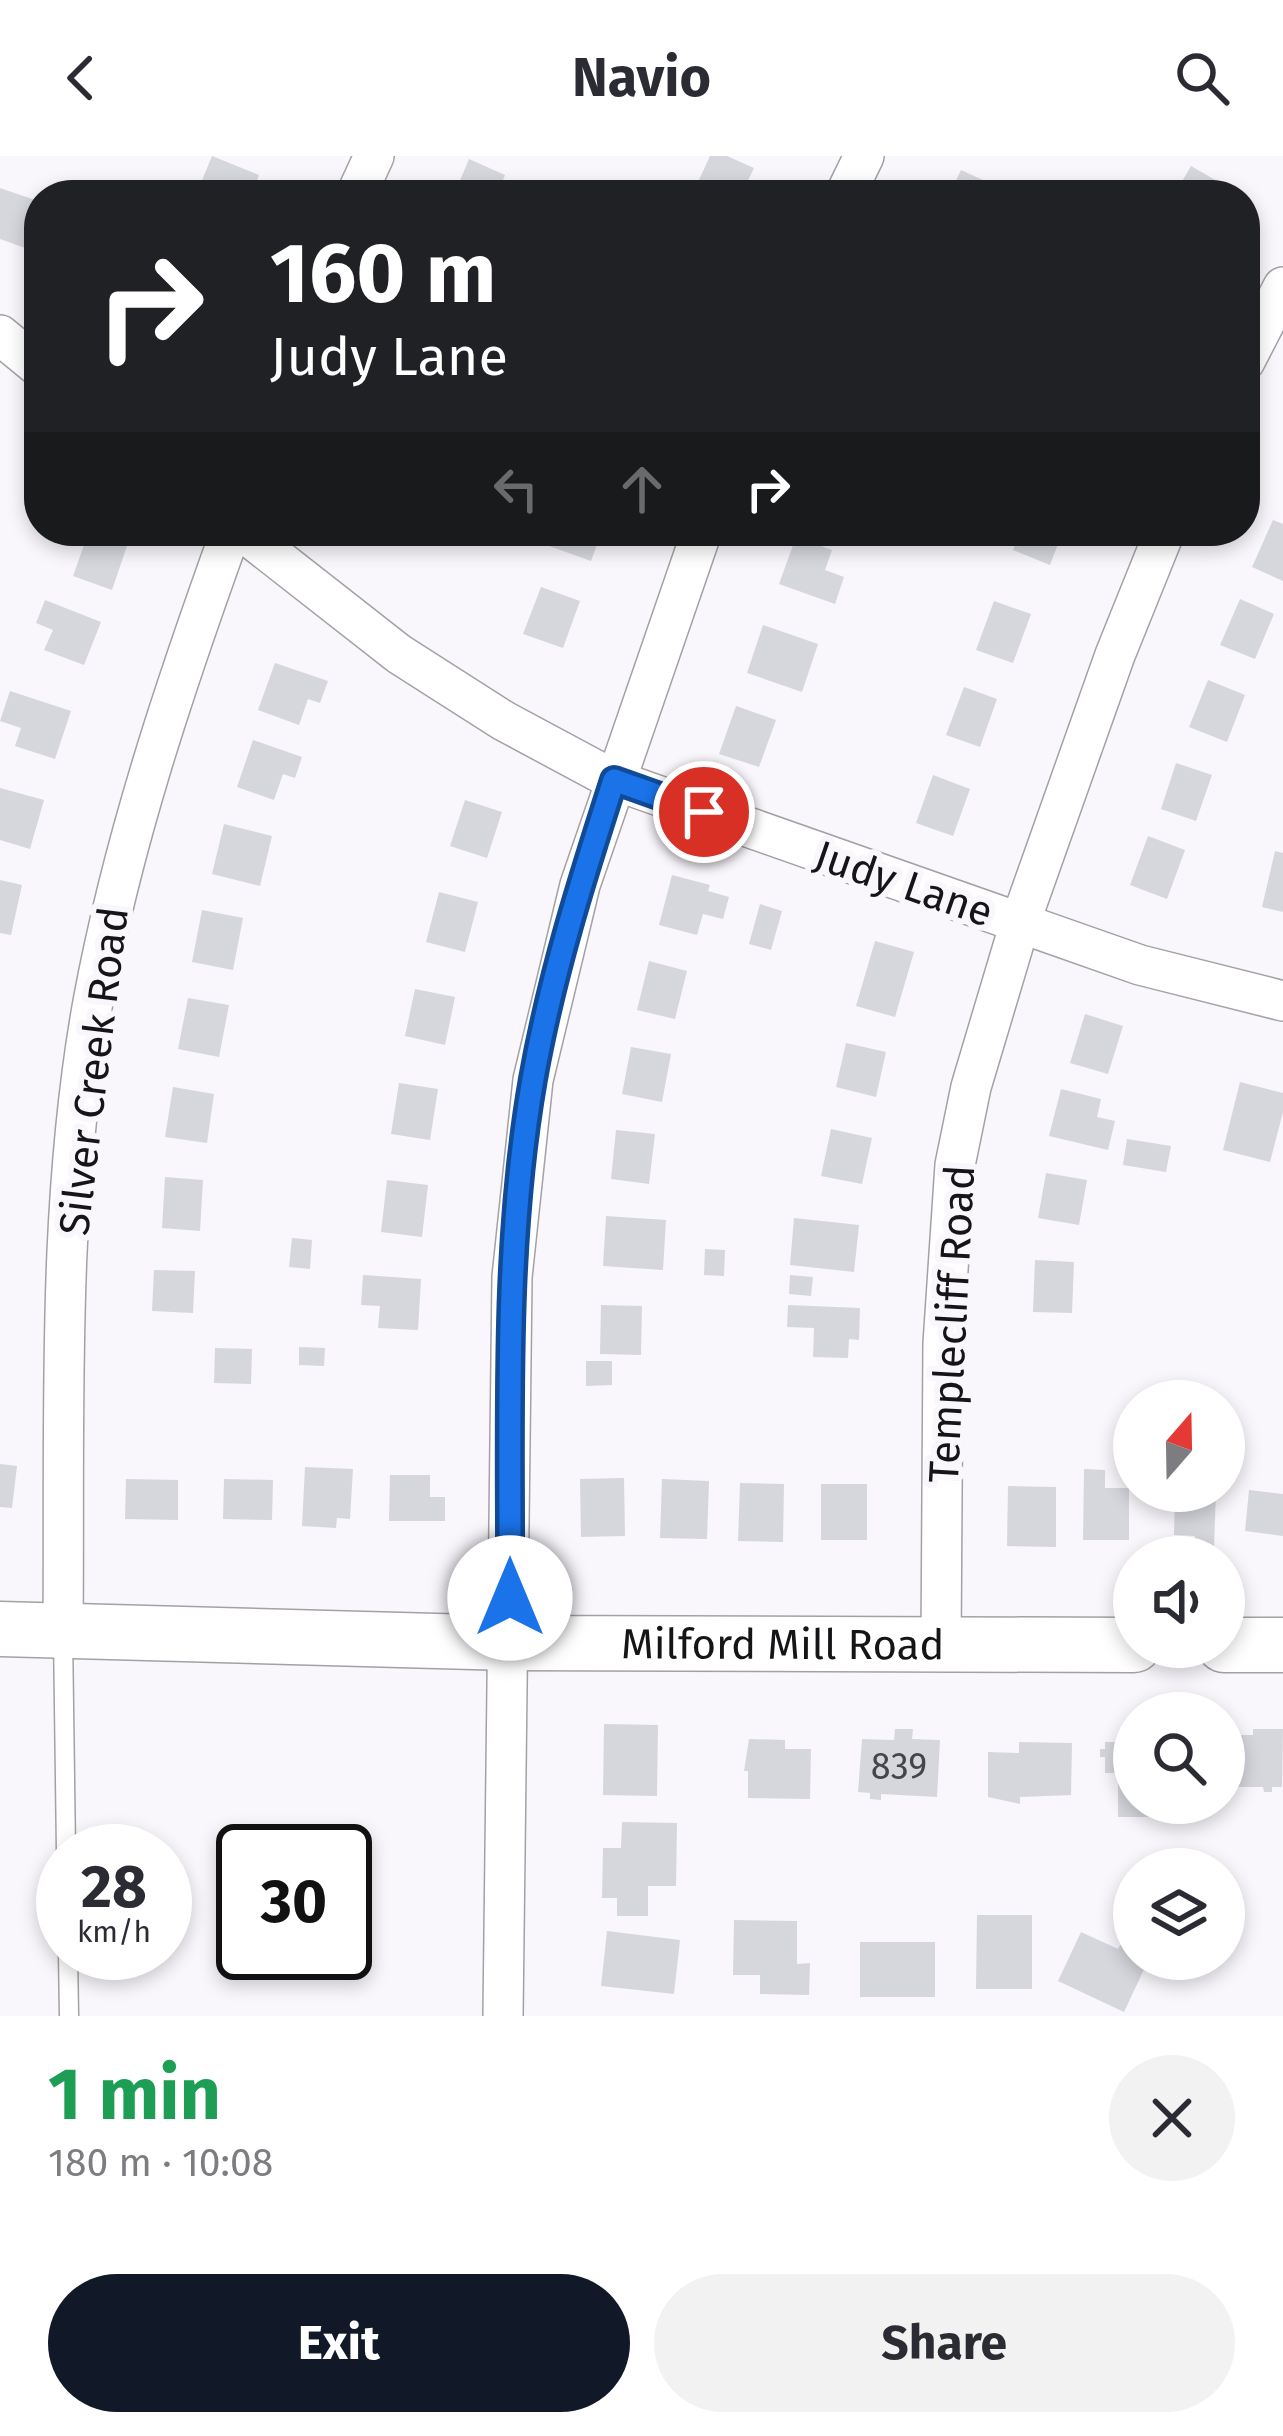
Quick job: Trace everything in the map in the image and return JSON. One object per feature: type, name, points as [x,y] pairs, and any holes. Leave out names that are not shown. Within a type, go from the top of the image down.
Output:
[{"type":"main road","name":"Milford Mill Road","points":[[0,1629],[510,1643],[1113,1645]]},
{"type":"main road","points":[[1245,1645],[1283,1645]]},
{"type":"street","points":[[1260,331],[1283,286]]},
{"type":"street","points":[[0,335],[24,355]]},
{"type":"street","name":"Silver Creek Road","points":[[63,1630],[69,1246],[77,1124],[92,1006],[143,785],[226,546]]},
{"type":"street","name":"Judy Lane","points":[[261,546],[399,654],[504,721],[614,780],[1140,965],[1283,1001]]},
{"type":"street","points":[[503,2016],[512,1277],[520,1178],[533,1080],[580,885],[697,546]]},
{"type":"street","name":"Templecliff Road","points":[[941,1647],[943,1344],[955,1166],[971,1087],[1020,923],[1159,546]]},
{"type":"lane","points":[[63,1630],[66,1824]]},
{"type":"lane","points":[[68,1980],[69,2016]]},
{"type":"building","points":[[212,156],[259,175],[257,180],[202,180]]},
{"type":"building","points":[[710,156],[727,156],[754,168],[748,180],[699,180]]},
{"type":"building","points":[[469,159],[505,175],[503,180],[460,180]]},
{"type":"building","points":[[1191,166],[1216,180],[1183,180]]},
{"type":"building","points":[[961,170],[983,180],[956,180]]},
{"type":"building","points":[[0,188],[24,196],[24,248],[0,239]]},
{"type":"building","points":[[1273,520],[1283,524],[1283,581],[1252,567]]},
{"type":"building","points":[[84,546],[127,546],[112,590],[73,576]]},
{"type":"building","points":[[549,546],[596,546],[591,561]]},
{"type":"building","points":[[793,546],[832,550],[825,570],[844,577],[835,604],[779,584]]},
{"type":"building","points":[[1015,546],[1057,546],[1050,565],[1013,550]]},
{"type":"building","points":[[541,587],[580,601],[563,648],[523,634]]},
{"type":"building","points":[[1240,599],[1274,614],[1255,659],[1220,645]]},
{"type":"building","points":[[45,600],[101,622],[84,665],[44,650],[53,630],[36,623]]},
{"type":"building","points":[[994,601],[1031,614],[1013,663],[976,650]]},
{"type":"building","points":[[763,625],[818,644],[802,692],[747,673]]},
{"type":"building","points":[[275,663],[328,681],[320,703],[308,699],[299,725],[258,710]]},
{"type":"building","points":[[1208,680],[1245,695],[1227,742],[1189,727]]},
{"type":"building","points":[[964,687],[997,699],[980,747],[946,735]]},
{"type":"building","points":[[10,691],[71,711],[55,759],[15,746],[21,728],[0,721]]},
{"type":"building","points":[[736,706],[776,720],[759,767],[719,754]]},
{"type":"building","points":[[253,740],[302,757],[295,778],[283,774],[274,800],[237,787]]},
{"type":"building","points":[[1176,763],[1212,775],[1196,821],[1161,809]]},
{"type":"building","points":[[933,775],[970,789],[953,836],[916,823]]},
{"type":"building","points":[[0,788],[44,800],[30,849],[0,840]]},
{"type":"building","points":[[465,800],[502,812],[487,858],[450,846]]},
{"type":"building","points":[[224,824],[272,836],[260,886],[212,874]]},
{"type":"building","points":[[1148,836],[1185,850],[1167,899],[1130,885]]},
{"type":"building","points":[[1275,851],[1283,853],[1283,912],[1262,907]]},
{"type":"building","points":[[672,875],[710,885],[708,891],[729,897],[723,919],[703,914],[697,935],[659,925]]},
{"type":"building","points":[[0,880],[22,885],[11,935],[0,933]]},
{"type":"building","points":[[439,892],[478,902],[465,952],[426,942]]},
{"type":"building","points":[[760,904],[782,911],[771,950],[749,944]]},
{"type":"building","points":[[202,910],[243,918],[233,970],[192,962]]},
{"type":"building","points":[[875,941],[914,952],[895,1017],[856,1006]]},
{"type":"building","points":[[649,961],[687,971],[675,1019],[637,1010]]},
{"type":"building","points":[[415,989],[455,997],[445,1045],[405,1036]]},
{"type":"building","points":[[188,998],[229,1005],[219,1057],[178,1049]]},
{"type":"building","points":[[1085,1014],[1123,1026],[1108,1074],[1070,1063]]},
{"type":"building","points":[[846,1043],[886,1052],[876,1097],[836,1087]]},
{"type":"building","points":[[631,1047],[671,1054],[662,1102],[622,1094]]},
{"type":"building","points":[[1240,1082],[1283,1093],[1270,1162],[1223,1150]]},
{"type":"building","points":[[399,1083],[438,1089],[430,1140],[391,1134]]},
{"type":"building","points":[[173,1087],[214,1094],[207,1143],[165,1137]]},
{"type":"building","points":[[1061,1089],[1101,1099],[1097,1117],[1115,1121],[1108,1150],[1049,1136]]},
{"type":"building","points":[[831,1129],[872,1138],[862,1184],[821,1176]]},
{"type":"building","points":[[616,1130],[655,1134],[649,1184],[611,1179]]},
{"type":"building","points":[[1127,1139],[1171,1146],[1166,1172],[1123,1165]]},
{"type":"building","points":[[1046,1173],[1087,1180],[1079,1225],[1038,1218]]},
{"type":"building","points":[[165,1177],[203,1180],[200,1231],[162,1228]]},
{"type":"building","points":[[387,1180],[428,1185],[422,1237],[381,1232]]},
{"type":"building","points":[[606,1216],[666,1220],[663,1270],[603,1266]]},
{"type":"building","points":[[794,1218],[859,1225],[854,1272],[790,1265]]},
{"type":"building","points":[[292,1238],[312,1240],[310,1269],[289,1267]]},
{"type":"building","points":[[705,1249],[725,1250],[724,1276],[704,1275]]},
{"type":"building","points":[[1035,1260],[1074,1262],[1072,1313],[1033,1312]]},
{"type":"building","points":[[154,1270],[195,1271],[193,1313],[152,1311]]},
{"type":"building","points":[[363,1275],[421,1279],[418,1330],[378,1328],[380,1306],[361,1305]]},
{"type":"building","points":[[790,1275],[813,1277],[811,1296],[789,1294]]},
{"type":"building","points":[[601,1305],[642,1306],[641,1355],[600,1354]]},
{"type":"building","points":[[788,1305],[860,1308],[859,1340],[849,1339],[848,1358],[813,1357],[814,1328],[787,1327]]},
{"type":"building","points":[[299,1347],[325,1348],[324,1366],[299,1365]]},
{"type":"building","points":[[215,1348],[252,1349],[251,1384],[214,1383]]},
{"type":"building","points":[[586,1361],[612,1361],[612,1385],[586,1386]]},
{"type":"building","points":[[0,1464],[17,1466],[12,1508],[0,1507]]},
{"type":"building","points":[[305,1467],[353,1469],[350,1519],[337,1518],[336,1528],[302,1526]]},
{"type":"building","points":[[1084,1469],[1105,1470],[1105,1488],[1113,1488],[1113,1512],[1129,1512],[1129,1536],[1083,1540]]},
{"type":"building","points":[[390,1475],[430,1475],[430,1497],[445,1497],[445,1521],[389,1521]]},
{"type":"building","points":[[624,1478],[625,1536],[581,1537],[580,1479]]},
{"type":"building","points":[[126,1479],[178,1480],[178,1520],[125,1519]]},
{"type":"building","points":[[224,1479],[273,1480],[272,1520],[223,1519]]},
{"type":"building","points":[[662,1479],[709,1481],[707,1539],[660,1538]]},
{"type":"building","points":[[740,1483],[784,1484],[783,1542],[738,1541]]},
{"type":"building","points":[[821,1484],[867,1484],[867,1540],[821,1540]]},
{"type":"building","points":[[1008,1486],[1056,1487],[1056,1547],[1007,1546]]},
{"type":"building","points":[[1249,1490],[1283,1494],[1283,1536],[1245,1531]]},
{"type":"building","points":[[1175,1512],[1215,1512],[1214,1536],[1174,1535]]},
{"type":"building","points":[[604,1724],[658,1725],[657,1796],[603,1795]]},
{"type":"building","points":[[895,1729],[913,1729],[912,1739],[940,1740],[937,1797],[881,1794],[881,1800],[858,1792],[862,1739],[894,1740]]},
{"type":"building","points":[[1253,1729],[1283,1729],[1282,1787],[1272,1787],[1272,1792],[1245,1787],[1245,1735],[1253,1735]]},
{"type":"building","points":[[749,1739],[785,1740],[785,1749],[811,1749],[810,1799],[748,1798],[748,1771],[744,1771]]},
{"type":"building","points":[[1019,1742],[1072,1743],[1071,1795],[1020,1797],[1020,1804],[988,1797],[988,1752],[1019,1753]]},
{"type":"building","points":[[1105,1742],[1113,1742],[1113,1773],[1105,1773],[1100,1749],[1105,1749]]},
{"type":"building","points":[[622,1822],[677,1823],[676,1886],[648,1886],[648,1916],[617,1916],[617,1898],[602,1898],[603,1848],[621,1848]]},
{"type":"building","points":[[977,1915],[1032,1915],[1032,1989],[976,1989]]},
{"type":"building","points":[[734,1920],[797,1921],[797,1964],[810,1963],[809,1995],[760,1994],[760,1975],[733,1975]]},
{"type":"building","points":[[607,1931],[680,1940],[674,1994],[601,1986]]},
{"type":"building","points":[[1081,1932],[1113,1947],[1113,1980],[1139,1980],[1124,2012],[1058,1981]]},
{"type":"building","points":[[860,1942],[935,1942],[935,1997],[860,1997]]},
{"type":"route","points":[[510,1598],[512,1277],[524,1146],[550,997],[614,780],[704,812]]}]
